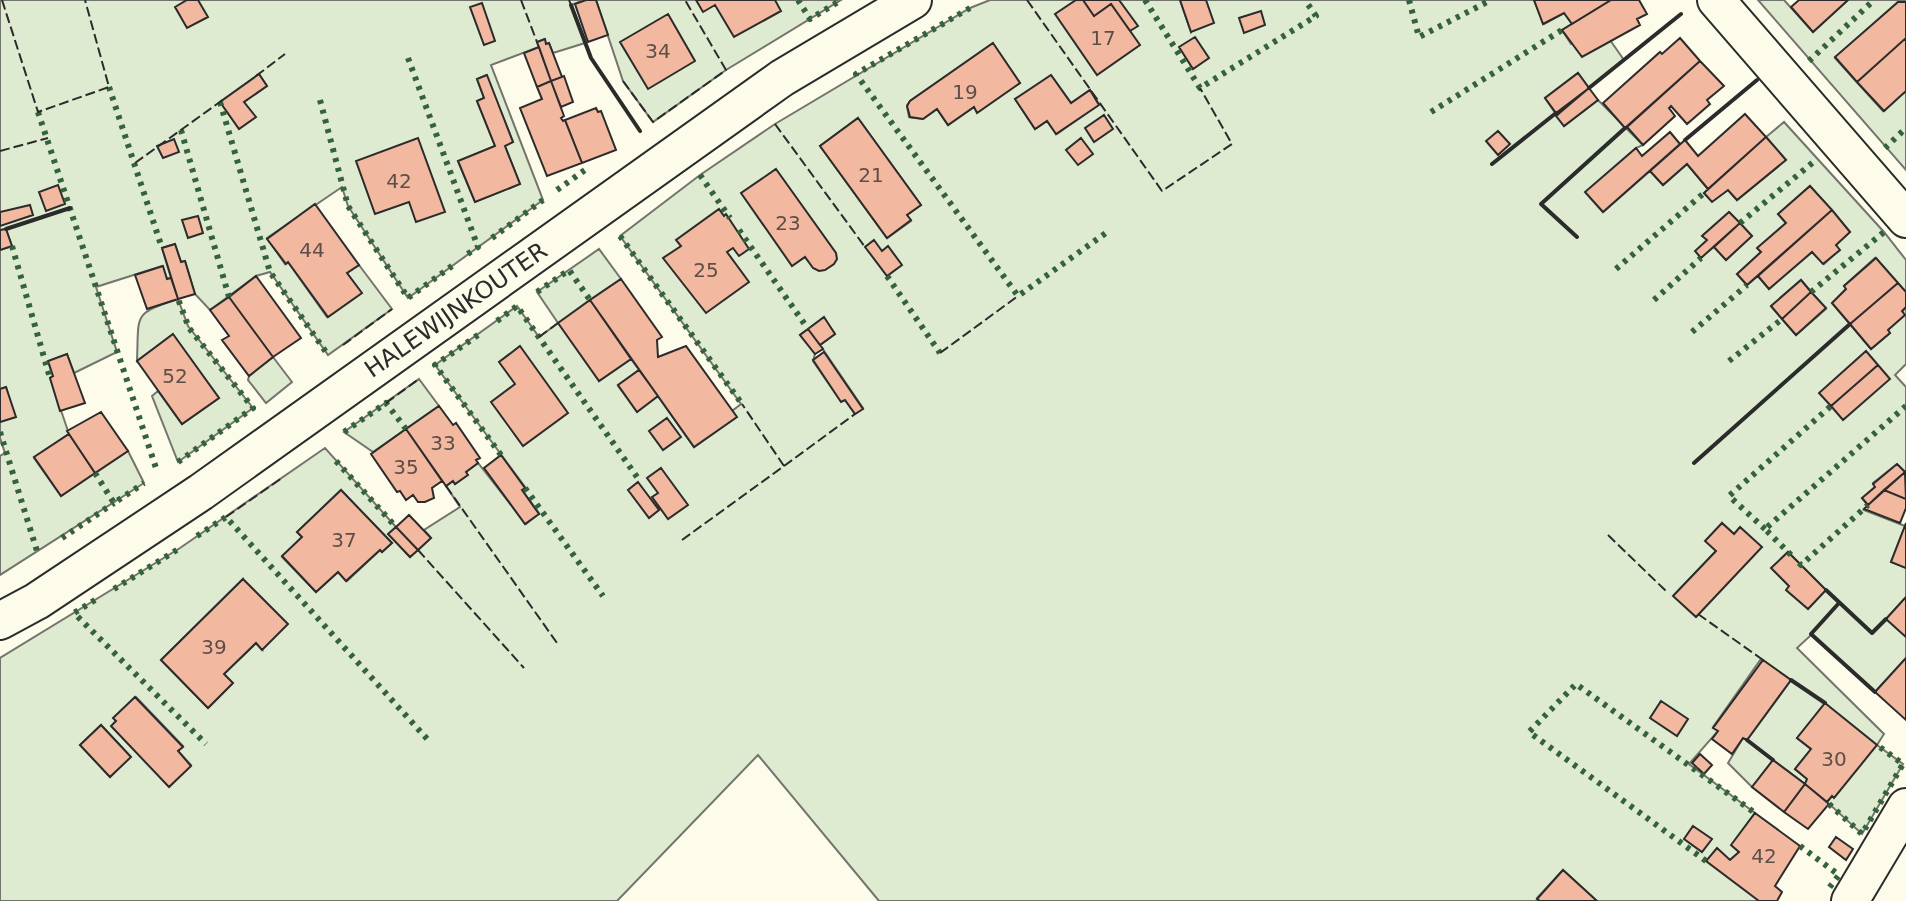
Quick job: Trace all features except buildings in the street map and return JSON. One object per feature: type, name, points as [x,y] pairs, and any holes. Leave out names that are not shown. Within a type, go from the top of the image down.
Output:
[{"type":"street","name":"HALEWIJNKOUTER","points":[[0,621],[37,601],[201,492],[782,78],[913,0]]},
{"type":"street","points":[[1716,0],[1906,219]]},
{"type":"street","points":[[1850,901],[1906,807]]},
{"type":"green space","points":[[0,0],[584,0],[571,5],[585,43],[553,53],[544,39],[537,42],[539,47],[491,65],[543,200],[408,298],[348,206],[342,187],[267,238],[327,317],[361,293],[347,273],[359,265],[392,309],[328,355],[270,272],[256,276],[210,310],[195,294],[185,261],[181,262],[175,244],[162,248],[171,278],[167,279],[162,266],[96,287],[117,352],[74,373],[67,354],[48,361],[53,376],[50,378],[69,434],[34,458],[61,496],[128,451],[144,483],[0,575],[0,456],[5,453],[0,438],[0,422],[15,417],[6,387],[0,389],[0,250],[12,246],[6,229],[0,230]],"holes":[[[259,74],[267,86],[244,102],[255,117],[239,128],[220,102]],[[486,75],[513,142],[505,146],[520,184],[475,202],[458,161],[495,146],[477,101],[484,98],[477,79]]]},
{"type":"green space","points":[[596,0],[841,0],[726,70],[653,122],[623,81]]},
{"type":"green space","points":[[990,0],[1180,0],[1191,32],[1206,0],[1534,0],[1544,24],[1564,13],[1572,24],[1562,30],[1571,44],[1610,40],[1624,60],[1589,88],[1578,73],[1545,98],[1564,126],[1598,100],[1643,145],[1586,192],[1603,212],[1650,171],[1663,185],[1687,164],[1708,189],[1704,193],[1712,201],[1728,190],[1737,200],[1786,160],[1766,137],[1784,122],[1906,260],[1906,292],[1875,258],[1844,286],[1846,289],[1832,303],[1871,349],[1890,333],[1888,330],[1906,307],[1906,364],[1895,375],[1906,387],[1906,473],[1897,464],[1873,483],[1875,487],[1862,498],[1868,505],[1864,510],[1905,526],[1891,562],[1906,568],[1906,597],[1886,619],[1906,637],[1906,658],[1875,692],[1811,635],[1797,648],[1884,734],[1877,745],[1903,764],[1862,834],[1827,802],[1832,796],[1825,704],[1797,738],[1811,749],[1795,769],[1807,779],[1805,784],[1773,760],[1752,787],[1728,763],[1743,738],[1747,740],[1791,680],[1761,659],[1713,727],[1718,731],[1689,764],[1755,813],[1732,845],[1739,852],[1730,860],[1759,901],[1597,901],[1563,870],[1537,898],[1540,901],[879,901],[758,755],[617,901],[0,901],[0,658],[180,548],[325,448],[396,527],[389,534],[410,557],[431,538],[424,530],[460,507],[446,486],[453,481],[455,484],[478,463],[526,524],[539,513],[522,490],[525,487],[435,365],[517,306],[539,337],[558,323],[537,292],[599,249],[621,279],[590,300],[599,381],[631,359],[639,370],[618,386],[637,411],[658,396],[694,447],[736,417],[732,411],[741,404],[620,236],[700,175],[775,124],[970,8]],"holes":[[[993,44],[1020,83],[978,112],[974,107],[948,125],[937,109],[923,119],[909,117],[907,106]],[[1051,75],[1071,103],[1090,90],[1099,104],[1057,134],[1047,121],[1035,129],[1015,99]],[[858,118],[921,205],[907,215],[911,221],[887,238],[820,146]],[[776,170],[835,253],[833,264],[824,269],[815,268],[805,257],[792,265]],[[1810,186],[1850,232],[1836,245],[1839,250],[1824,264],[1812,252],[1769,289],[1758,276],[1747,285],[1737,274],[1761,252],[1758,248],[1786,223],[1778,214]],[[1729,212],[1752,236],[1726,260],[1714,247],[1701,257],[1707,240],[1703,235]],[[1801,280],[1826,309],[1796,335],[1771,306]],[[824,318],[835,334],[820,345],[863,408],[855,414],[845,400],[841,401],[813,361],[815,354],[800,335]],[[341,490],[392,543],[347,581],[338,572],[316,592],[282,557],[302,537],[297,532]],[[1722,523],[1734,534],[1740,528],[1761,547],[1674,595],[1716,551]],[[1788,552],[1826,590],[1808,608],[1787,590],[1789,586],[1772,568]],[[243,579],[262,649],[256,643],[224,674],[232,684],[208,708],[161,660]],[[136,697],[183,746],[178,751],[191,765],[170,786],[112,727],[116,721],[114,718]],[[101,725],[130,756],[110,777],[80,745]]]},
{"type":"green space","points":[[1758,0],[1784,0],[1813,32],[1848,0],[1906,0],[1898,2],[1835,58],[1883,111],[1906,91],[1906,170]]},
{"type":"green space","points":[[178,299],[188,326],[253,408],[178,462],[152,396],[158,391],[182,424],[219,398],[173,335],[137,361],[141,318],[152,308]]},
{"type":"green space","points":[[273,357],[292,382],[266,403],[248,380]]},
{"type":"green space","points":[[419,379],[439,406],[373,452],[344,432]]},
{"type":"hedge","points":[[798,0],[810,19],[838,2]]},
{"type":"hedge","points":[[1145,0],[1200,88],[1316,16],[1305,0]]},
{"type":"hedge","points":[[1409,0],[1419,37],[1491,0]]},
{"type":"hedge","points":[[1809,61],[1874,0]]},
{"type":"hedge","points":[[970,8],[856,74],[1018,296],[1110,230]]},
{"type":"hedge","points":[[1431,112],[1562,30]]},
{"type":"hedge","points":[[408,58],[478,247],[466,255]]},
{"type":"hedge","points":[[109,87],[162,248]]},
{"type":"hedge","points":[[320,100],[348,206],[408,298],[452,266]]},
{"type":"hedge","points":[[220,102],[270,272],[328,355]]},
{"type":"hedge","points":[[38,112],[157,471]]},
{"type":"hedge","points":[[1885,148],[1906,128]]},
{"type":"hedge","points":[[181,130],[229,297]]},
{"type":"hedge","points":[[1740,223],[1817,159]]},
{"type":"hedge","points":[[557,190],[585,170]]},
{"type":"hedge","points":[[700,175],[730,218]]},
{"type":"hedge","points":[[1616,269],[1704,193]]},
{"type":"hedge","points":[[492,238],[543,200]]},
{"type":"hedge","points":[[739,230],[808,329]]},
{"type":"hedge","points":[[1811,292],[1884,232]]},
{"type":"hedge","points":[[620,236],[742,404]]},
{"type":"hedge","points":[[12,246],[50,378]]},
{"type":"hedge","points":[[1654,300],[1701,258]]},
{"type":"hedge","points":[[537,292],[569,270],[590,300]]},
{"type":"hedge","points":[[887,276],[940,353]]},
{"type":"hedge","points":[[1692,332],[1747,285]]},
{"type":"hedge","points":[[178,299],[189,328],[253,408],[178,462]]},
{"type":"hedge","points":[[497,321],[517,306],[637,477]]},
{"type":"hedge","points":[[1729,361],[1782,319]]},
{"type":"hedge","points":[[478,335],[435,365],[501,455]]},
{"type":"hedge","points":[[344,432],[386,403],[406,429]]},
{"type":"hedge","points":[[1765,529],[1729,496],[1831,406]]},
{"type":"hedge","points":[[1791,555],[1765,529],[1906,406]]},
{"type":"hedge","points":[[0,432],[37,551]]},
{"type":"hedge","points":[[336,461],[396,527]]},
{"type":"hedge","points":[[95,473],[114,503],[144,483]]},
{"type":"hedge","points":[[525,488],[603,596]]},
{"type":"hedge","points":[[62,538],[114,503]]},
{"type":"hedge","points":[[1799,563],[1801,565],[1868,505]]},
{"type":"hedge","points":[[197,536],[226,517],[429,741]]},
{"type":"hedge","points":[[114,589],[180,548]]},
{"type":"hedge","points":[[95,600],[74,613],[206,744]]},
{"type":"hedge","points":[[1706,861],[1529,732],[1576,684],[1755,813]]},
{"type":"hedge","points":[[1829,804],[1862,834],[1903,764],[1877,745]]},
{"type":"hedge","points":[[1800,846],[1839,875],[1826,892]]},
{"type":"fence","points":[[2,0],[38,112],[109,87],[85,0]]},
{"type":"fence","points":[[521,0],[537,42]]},
{"type":"fence","points":[[569,0],[571,5]]},
{"type":"fence","points":[[623,81],[653,122],[726,70],[685,0]]},
{"type":"fence","points":[[1027,0],[1162,191],[1232,144],[1200,88]]},
{"type":"fence","points":[[256,76],[285,54]]},
{"type":"fence","points":[[135,163],[224,99]]},
{"type":"fence","points":[[775,124],[865,247]]},
{"type":"fence","points":[[0,151],[48,138]]},
{"type":"fence","points":[[940,353],[1018,296]]},
{"type":"fence","points":[[343,345],[392,309]]},
{"type":"fence","points":[[539,337],[558,323]]},
{"type":"fence","points":[[386,403],[419,379]]},
{"type":"fence","points":[[682,540],[784,466],[742,404]]},
{"type":"fence","points":[[784,466],[855,414]]},
{"type":"fence","points":[[226,517],[282,478]]},
{"type":"fence","points":[[446,486],[557,643]]},
{"type":"fence","points":[[1608,535],[1667,592]]},
{"type":"fence","points":[[418,550],[524,668]]},
{"type":"fence","points":[[1698,614],[1763,660]]},
{"type":"wall","points":[[571,5],[591,58],[640,131]]},
{"type":"wall","points":[[1589,88],[1681,14]]},
{"type":"wall","points":[[1685,140],[1757,80]]},
{"type":"wall","points":[[1492,164],[1556,113]]},
{"type":"wall","points":[[1577,237],[1541,204],[1625,128]]},
{"type":"wall","points":[[6,229],[70,208]]},
{"type":"wall","points":[[1694,463],[1850,324]]},
{"type":"wall","points":[[1826,590],[1872,633],[1886,619]]},
{"type":"wall","points":[[1839,603],[1811,634],[1875,692]]},
{"type":"wall","points":[[1791,680],[1825,703]]},
{"type":"wall","points":[[1747,740],[1773,760]]}]
